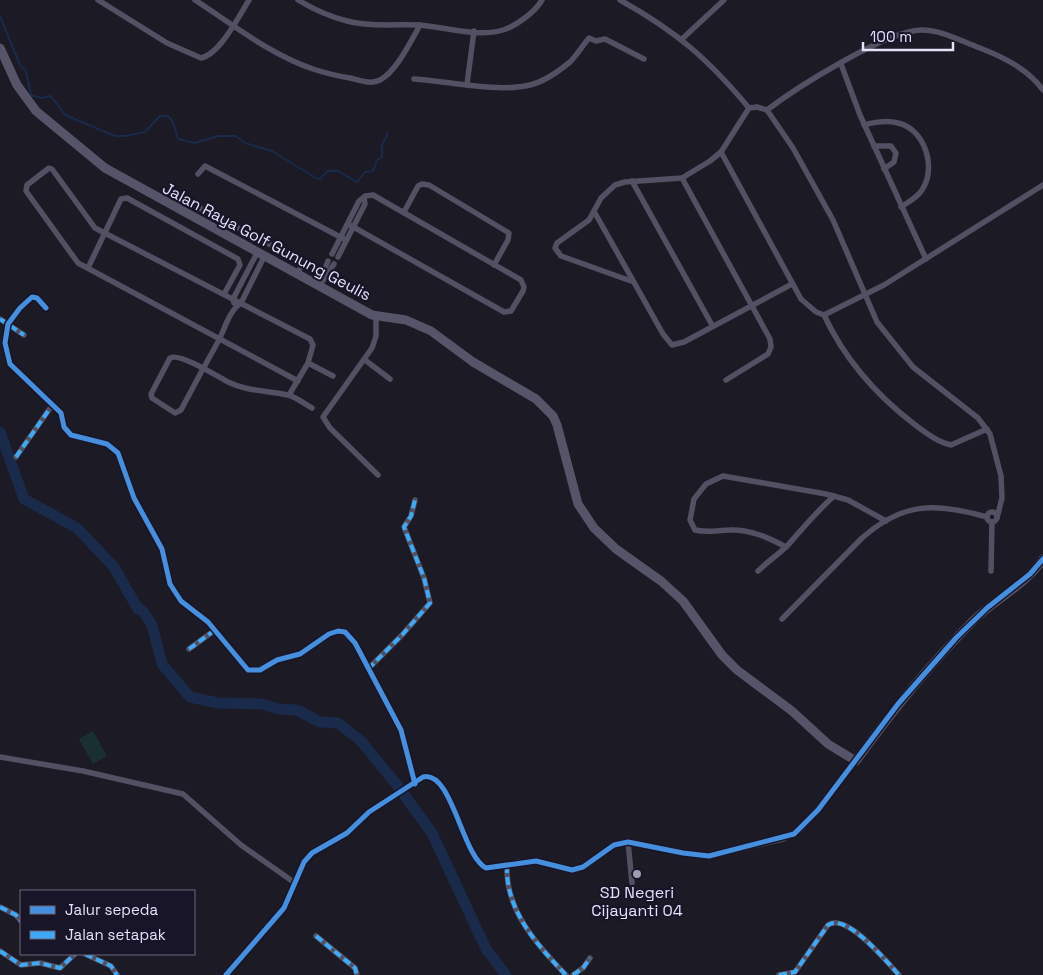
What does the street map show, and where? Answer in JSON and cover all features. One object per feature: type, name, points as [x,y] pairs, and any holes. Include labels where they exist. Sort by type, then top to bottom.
[{"type":"main road","name":"Jalan Raya Golf Gunung Geulis","points":[[1,54],[17,86],[36,111],[105,168],[173,207],[321,282],[376,316],[414,322],[431,331],[473,362],[536,399],[553,416],[562,438],[578,504],[594,528],[616,549],[678,596],[722,655],[737,670],[792,712],[828,744],[856,761]]},
{"type":"main road","points":[[856,761],[891,713],[956,638],[987,608],[1030,574],[1043,559]]},
{"type":"street","points":[[98,0],[167,43],[201,58],[210,54],[233,25],[249,0]]},
{"type":"street","points":[[195,0],[287,58],[313,70],[375,82],[388,75],[420,26]]},
{"type":"street","points":[[298,0],[337,19],[354,23],[474,31],[503,30],[527,16],[542,0]]},
{"type":"street","points":[[620,0],[682,39],[716,70],[749,108]]},
{"type":"street","points":[[682,39],[724,0]]},
{"type":"street","points":[[767,110],[818,76],[898,35],[910,31],[924,30],[940,33],[1001,57],[1031,76],[1043,90]]},
{"type":"street","points":[[467,84],[474,31]]},
{"type":"street","points":[[414,79],[518,87],[534,84],[570,62],[589,38],[596,41],[604,39],[644,59]]},
{"type":"street","points":[[841,64],[864,124],[926,259]]},
{"type":"street","points":[[749,108],[757,107],[767,110],[793,148],[834,220],[876,322],[901,354],[931,384],[978,418],[987,429],[995,448],[1001,476],[1001,506],[997,518],[992,522]]},
{"type":"street","points":[[631,280],[586,266],[557,252],[555,248],[557,244],[580,229],[595,213],[607,192],[615,185],[632,181],[682,178],[721,152],[749,108]]},
{"type":"street","points":[[864,124],[878,122],[898,123],[914,132],[925,148],[928,171],[926,182],[916,197],[901,207]]},
{"type":"street","points":[[874,146],[891,146],[896,153],[894,162],[884,169]]},
{"type":"street","points":[[721,152],[804,303],[816,312],[824,315],[845,353],[870,386],[888,404],[925,432],[951,445],[987,429]]},
{"type":"street","points":[[198,174],[205,166],[344,239]]},
{"type":"street","points":[[289,396],[308,363],[313,350],[310,339],[92,226],[54,170],[49,168],[27,185],[26,191],[78,263],[298,380]]},
{"type":"street","points":[[682,178],[765,326],[772,347],[768,354],[726,380]]},
{"type":"street","points":[[632,181],[712,325]]},
{"type":"street","points":[[404,212],[418,186],[422,184],[429,185],[509,233],[508,240],[494,265]]},
{"type":"street","points":[[824,315],[865,296],[982,222],[1042,187]]},
{"type":"street","points":[[335,256],[351,226],[359,201],[373,195],[494,265],[523,283],[524,287],[516,305],[508,312],[492,306],[351,226]]},
{"type":"street","points":[[88,268],[121,199],[127,198],[238,259],[240,265],[224,294]]},
{"type":"street","points":[[173,207],[180,198],[237,227],[302,261],[303,263],[298,272]]},
{"type":"street","points":[[595,213],[662,334],[672,345],[684,342],[712,325],[792,284]]},
{"type":"street","points":[[236,240],[237,227]]},
{"type":"street","points":[[236,240],[245,232]]},
{"type":"street","points":[[235,308],[233,299],[262,253]]},
{"type":"street","points":[[262,253],[241,303],[235,308],[220,338],[203,368],[179,413],[152,398],[151,394],[172,356],[179,357],[203,368],[245,389],[289,396],[312,408]]},
{"type":"street","points":[[321,282],[323,273],[331,262]]},
{"type":"street","points":[[46,308],[32,297],[20,308],[8,324],[4,343],[10,364],[53,404],[63,417],[64,427],[71,435],[107,444],[118,453],[134,498],[162,549],[170,584],[181,601],[216,630],[243,667],[248,670],[260,670],[277,660],[300,654],[329,634],[338,631],[345,632],[355,643],[401,730],[415,784]]},
{"type":"street","points":[[376,316],[376,336],[365,360],[325,413],[324,421],[378,475]]},
{"type":"street","points":[[0,319],[24,335]]},
{"type":"street","points":[[365,360],[390,379]]},
{"type":"street","points":[[308,363],[333,376]]},
{"type":"street","points":[[16,457],[53,404]]},
{"type":"street","points":[[786,547],[760,534],[739,530],[705,532],[695,530],[690,520],[694,500],[706,484],[723,476],[834,496],[860,506],[886,521]]},
{"type":"street","points":[[758,571],[774,555],[786,547],[812,516],[834,496]]},
{"type":"street","points":[[368,669],[402,635],[430,603],[424,578],[404,526],[411,516],[415,500]]},
{"type":"street","points":[[782,619],[862,538],[906,510],[930,506],[952,508],[987,517],[992,522],[991,571]]},
{"type":"street","points":[[987,517],[991,512],[996,513],[997,518]]},
{"type":"street","points":[[189,649],[216,630]]},
{"type":"street","points":[[0,757],[83,771],[183,794],[241,845],[295,883]]},
{"type":"street","points":[[226,975],[284,908],[304,862],[312,853],[347,833],[369,812],[408,786],[415,784],[423,777],[434,777],[453,808],[479,863],[486,868],[536,861],[572,870],[583,867],[614,845],[628,842],[708,856],[783,839],[802,828],[856,761]]},
{"type":"street","points":[[628,842],[632,884]]},
{"type":"street","points":[[508,866],[509,889],[521,921],[546,955],[566,975]]},
{"type":"street","points":[[0,907],[16,915],[20,920]]},
{"type":"street","points":[[779,975],[795,972],[828,925],[834,921],[849,927],[900,975]]},
{"type":"street","points":[[316,936],[355,968],[357,975]]},
{"type":"street","points":[[0,951],[21,965],[40,962],[60,968],[75,955]]},
{"type":"street","points":[[87,955],[111,966],[117,975]]},
{"type":"street","points":[[573,975],[583,968],[590,958]]},
{"type":"green space","points":[[93,731],[107,756],[93,764],[79,739]]},
{"type":"waterway","points":[[0,16],[20,65],[26,71],[31,95],[41,98],[51,96],[65,115],[115,136],[145,132],[160,116],[168,116],[173,122],[178,139],[195,143],[218,136],[236,136],[245,143],[272,151],[316,178],[320,179],[328,171],[338,171],[357,182],[365,172],[373,171],[377,160],[382,157],[382,145],[388,133]]},
{"type":"waterway","points":[[0,432],[24,499],[77,528],[114,567],[138,609],[142,610],[152,625],[162,664],[190,697],[218,703],[262,704],[278,709],[297,710],[320,722],[338,723],[361,741],[397,785],[432,833],[486,949],[506,975]]},
{"type":"marked path","points":[[0,319],[24,335]]},
{"type":"marked path","points":[[16,457],[53,404]]},
{"type":"marked path","points":[[368,669],[402,635],[430,603],[424,578],[404,527],[411,516],[415,500]]},
{"type":"marked path","points":[[189,649],[215,630]]},
{"type":"marked path","points":[[507,865],[511,897],[517,912],[534,939],[566,975]]},
{"type":"marked path","points":[[0,907],[16,915],[20,920]]},
{"type":"marked path","points":[[779,975],[795,972],[828,925],[836,923],[845,926],[866,940],[899,975]]},
{"type":"marked path","points":[[316,936],[355,968],[357,975]]},
{"type":"marked path","points":[[0,951],[21,965],[40,963],[60,968],[74,955]]},
{"type":"marked path","points":[[87,955],[111,966],[117,975]]},
{"type":"marked path","points":[[573,975],[583,968],[590,958]]},
{"type":"cycle path","points":[[46,308],[37,298],[32,297],[20,308],[8,324],[5,343],[10,364],[61,413],[64,427],[71,435],[107,444],[118,453],[134,498],[162,549],[170,584],[181,601],[208,622],[248,670],[260,670],[277,660],[300,654],[329,634],[338,631],[345,632],[355,643],[401,730],[415,784]]},
{"type":"cycle path","points":[[226,975],[284,908],[304,862],[312,853],[347,833],[369,812],[423,777],[433,778],[442,787],[470,848],[486,868],[536,861],[572,870],[583,867],[614,845],[628,842],[709,856],[794,834],[818,810],[898,704],[956,638],[987,608],[1030,574],[1043,559]]},
{"type":"place","name":"SD Negeri Cijayanti 04","points":[[637,874]]}]
